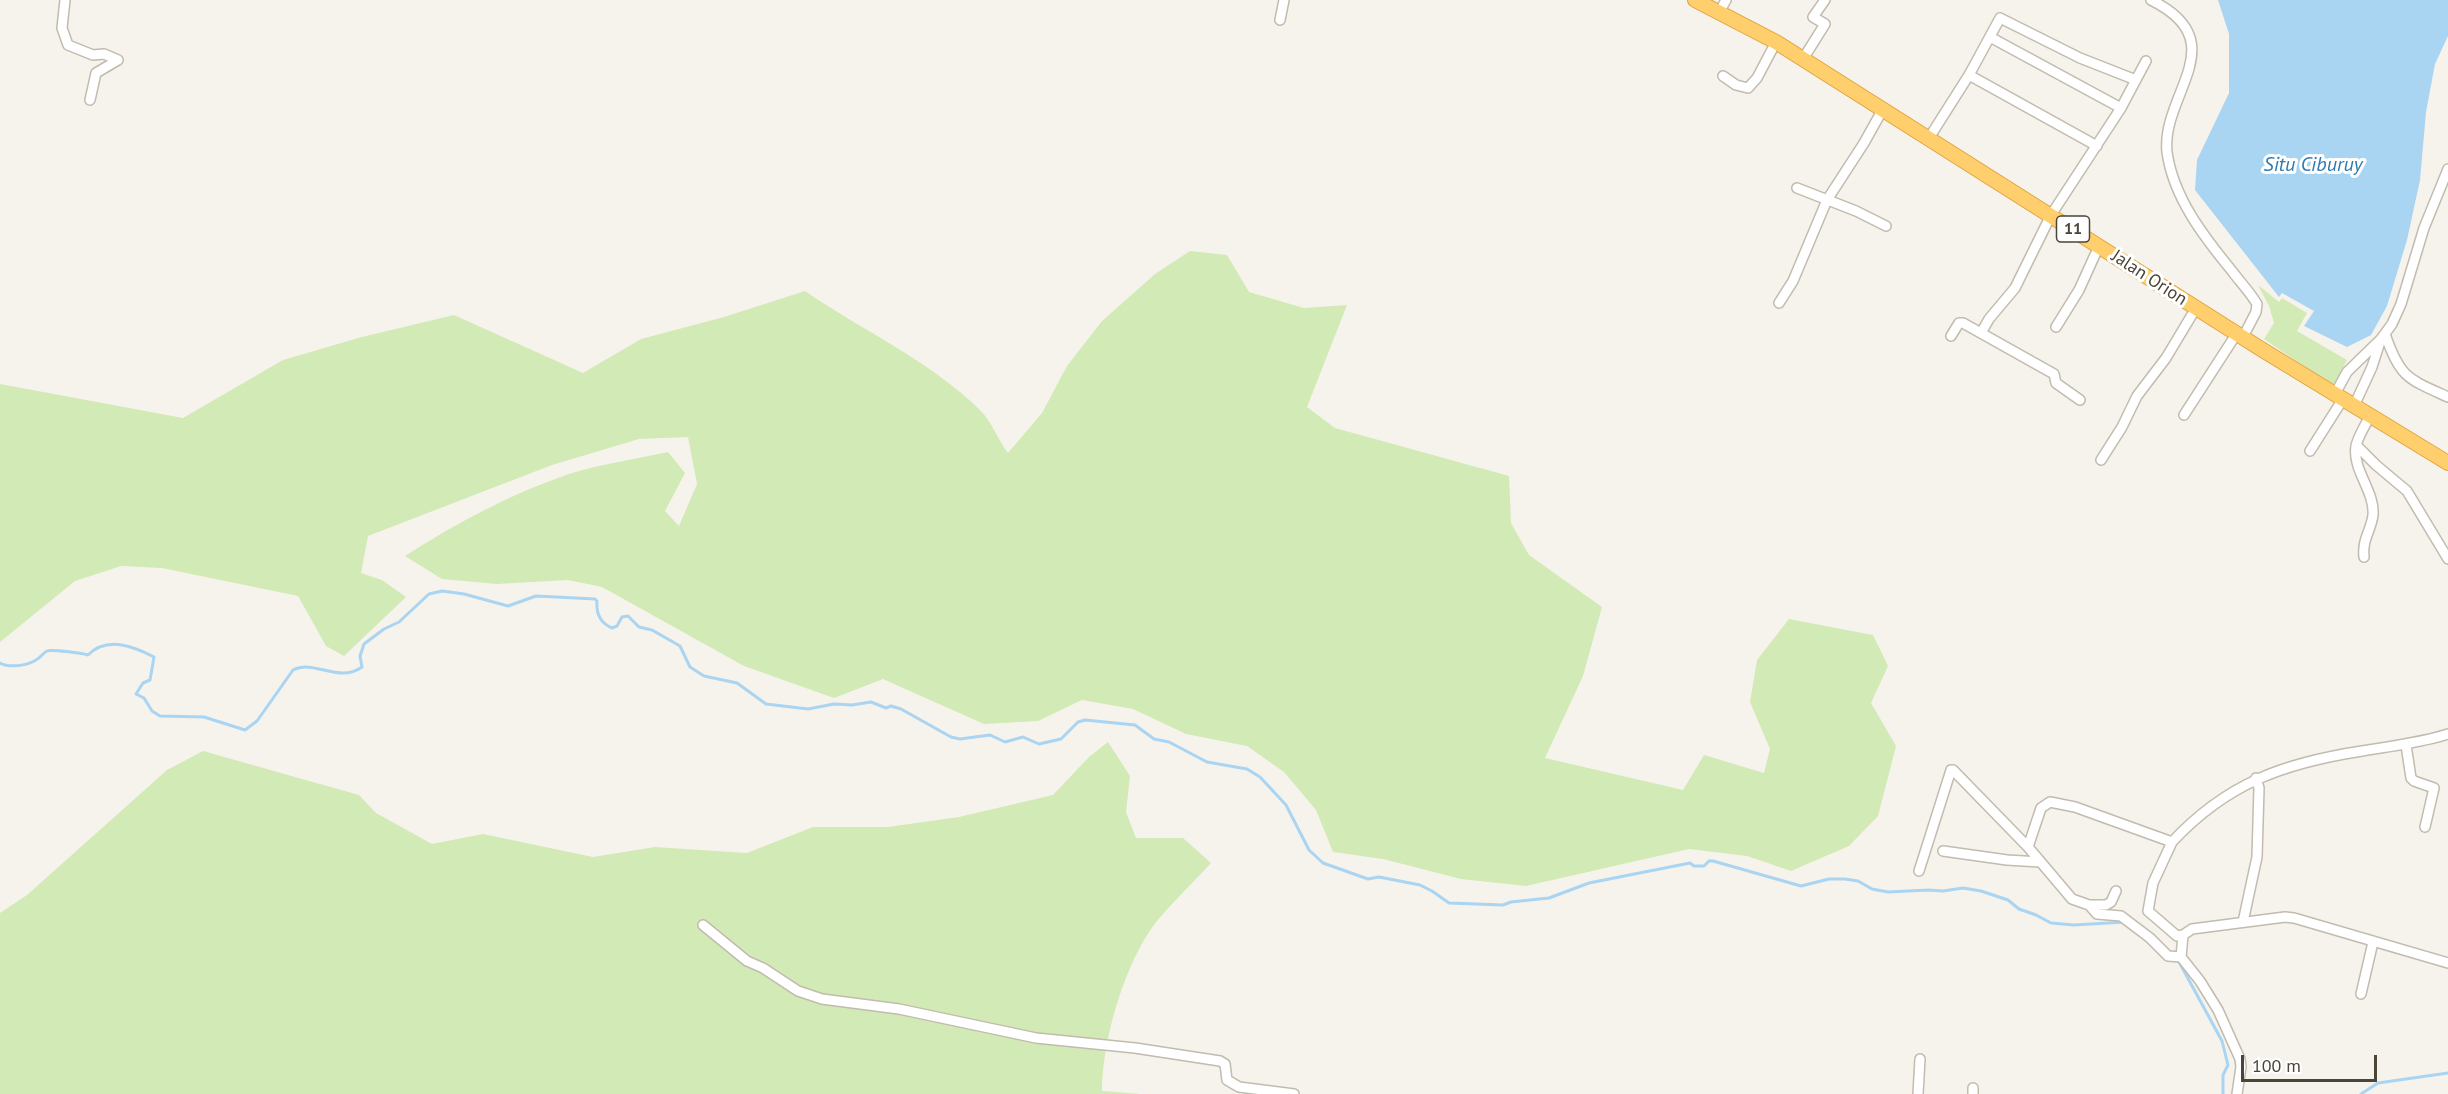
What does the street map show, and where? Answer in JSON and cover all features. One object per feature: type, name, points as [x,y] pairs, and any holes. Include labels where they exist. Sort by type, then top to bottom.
[{"type":"highway","name":"Jalan Orion","points":[[1696,0],[1723,5],[1776,42],[2196,308],[2448,463]]},
{"type":"street","points":[[65,0],[62,28],[68,45],[93,55],[104,54],[118,60],[96,73],[90,100]]},
{"type":"street","points":[[1280,20],[1284,0]]},
{"type":"street","points":[[1803,59],[1825,24],[1813,17],[1825,0]]},
{"type":"street","points":[[2151,0],[2167,8],[2186,28],[2191,43],[2190,71],[2169,124],[2167,149],[2171,172],[2181,200],[2257,304],[2256,312],[2184,415]]},
{"type":"street","points":[[1929,138],[1969,75],[2001,18],[2080,58],[2136,80]]},
{"type":"street","points":[[1990,37],[2121,108]]},
{"type":"street","points":[[1724,76],[1736,85],[1748,88],[1757,78],[1776,42]]},
{"type":"street","points":[[1981,333],[1989,319],[2015,288],[2050,215],[2121,108],[2146,61]]},
{"type":"street","points":[[1969,75],[2097,146]]},
{"type":"street","points":[[1779,303],[1793,281],[1827,200],[1883,109]]},
{"type":"street","points":[[2310,451],[2344,400],[2372,367],[2383,337],[2401,304],[2424,228],[2448,169]]},
{"type":"street","points":[[1797,188],[1886,226]]},
{"type":"street","points":[[2056,327],[2079,290],[2099,246]]},
{"type":"street","points":[[2102,460],[2137,396],[2166,358],[2196,308]]},
{"type":"street","points":[[1952,336],[1959,323],[1981,333],[2054,374],[2056,383],[2080,400]]},
{"type":"street","points":[[2383,337],[2406,376],[2448,397]]},
{"type":"street","points":[[2344,400],[2351,366],[2383,337]]},
{"type":"street","points":[[2364,556],[2363,544],[2373,517],[2372,505],[2358,464],[2356,445],[2370,415]]},
{"type":"street","points":[[2356,445],[2407,491],[2448,559]]},
{"type":"street","points":[[2448,734],[2420,743],[2299,764],[2256,778],[2222,798],[2172,842],[2153,883],[2148,911],[2177,936],[2183,935],[2192,928],[2294,918],[2448,963]]},
{"type":"street","points":[[2406,745],[2411,778],[2434,788],[2425,827]]},
{"type":"street","points":[[1919,871],[1952,770],[2028,847],[2072,899],[2089,905],[2110,904],[2116,891]]},
{"type":"street","points":[[2243,922],[2257,857],[2259,788],[2256,778]]},
{"type":"street","points":[[2028,847],[2041,808],[2050,802],[2075,807],[2172,842]]},
{"type":"street","points":[[1943,851],[2040,862]]},
{"type":"street","points":[[2089,905],[2097,914],[2121,916],[2150,938],[2168,956],[2180,957],[2200,981],[2232,1037],[2241,1067],[2237,1094]]},
{"type":"street","points":[[703,925],[747,961],[763,968],[798,991],[822,999],[899,1009],[1036,1038],[1135,1048],[1220,1061],[1225,1064],[1227,1080],[1239,1087],[1294,1094]]},
{"type":"street","points":[[2180,957],[2183,935]]},
{"type":"street","points":[[2361,994],[2373,942]]},
{"type":"street","points":[[1918,1094],[1920,1059]]},
{"type":"green space","points":[[1190,251],[1227,255],[1249,292],[1304,308],[1347,305],[1307,407],[1335,428],[1509,476],[1511,523],[1529,555],[1602,607],[1583,676],[1545,758],[1683,790],[1704,755],[1764,773],[1770,749],[1750,702],[1757,660],[1789,619],[1873,635],[1888,666],[1871,703],[1896,746],[1878,816],[1849,846],[1791,871],[1747,856],[1689,849],[1526,886],[1461,879],[1383,859],[1333,852],[1316,810],[1284,772],[1247,746],[1186,734],[1133,709],[1082,700],[1038,721],[984,724],[883,679],[834,698],[744,666],[602,587],[568,580],[497,584],[442,579],[405,556],[484,510],[547,482],[593,467],[668,452],[685,473],[665,511],[679,526],[697,484],[688,437],[639,439],[552,465],[368,536],[361,573],[382,580],[406,597],[344,656],[326,646],[298,596],[162,568],[121,566],[75,581],[0,642],[0,384],[183,418],[283,360],[362,337],[454,315],[583,373],[641,339],[724,317],[805,291],[918,361],[960,392],[984,415],[1008,453],[1042,413],[1067,366],[1102,321],[1155,274]]},
{"type":"green space","points":[[2258,285],[2279,302],[2282,298],[2307,313],[2297,331],[2347,360],[2333,386],[2264,339],[2274,323],[2269,306]]},
{"type":"green space","points":[[1108,742],[1130,776],[1126,812],[1136,838],[1183,838],[1211,863],[1149,932],[1130,967],[1115,1009],[1106,1052],[1102,1091],[1141,1094],[0,1094],[0,913],[27,895],[167,770],[203,751],[359,795],[376,813],[432,844],[483,834],[593,857],[655,847],[747,853],[813,827],[888,827],[959,817],[1053,795],[1089,757]]},
{"type":"water","name":"Situ Ciburuy","points":[[2218,0],[2448,0],[2448,36],[2435,64],[2426,112],[2420,180],[2407,240],[2387,306],[2371,335],[2347,347],[2304,326],[2314,311],[2282,293],[2279,297],[2195,190],[2197,160],[2229,93],[2229,34]]},
{"type":"waterway","points":[[0,663],[13,666],[28,664],[50,651],[88,655],[95,649],[112,644],[138,649],[154,657],[150,680],[143,683],[136,694],[144,698],[152,711],[160,716],[204,717],[245,730],[257,721],[293,670],[310,667],[344,673],[353,672],[362,667],[360,656],[364,644],[384,629],[399,622],[429,594],[442,591],[464,594],[508,606],[536,596],[595,599],[600,617],[608,626],[612,628],[617,626],[622,617],[628,616],[639,627],[652,630],[680,646],[690,667],[704,676],[737,683],[766,704],[808,709],[834,704],[852,705],[871,702],[886,708],[891,706],[901,709],[951,737],[960,739],[990,735],[1005,742],[1023,737],[1039,744],[1061,739],[1078,722],[1085,720],[1135,725],[1154,739],[1169,742],[1207,762],[1247,769],[1260,777],[1286,805],[1309,850],[1323,863],[1368,879],[1379,877],[1420,885],[1449,903],[1503,905],[1549,898],[1589,883],[1690,863],[1694,866],[1704,866],[1709,861],[1713,861],[1801,886],[1829,879],[1845,879],[1858,881],[1872,889],[1888,892],[1943,891],[1963,888],[2008,900],[2019,909],[2051,923],[2074,925],[2125,922]]},
{"type":"waterway","points":[[2178,960],[2222,1041],[2228,1065],[2223,1075],[2223,1094]]},
{"type":"waterway","points":[[2361,1094],[2378,1083],[2448,1073]]}]
